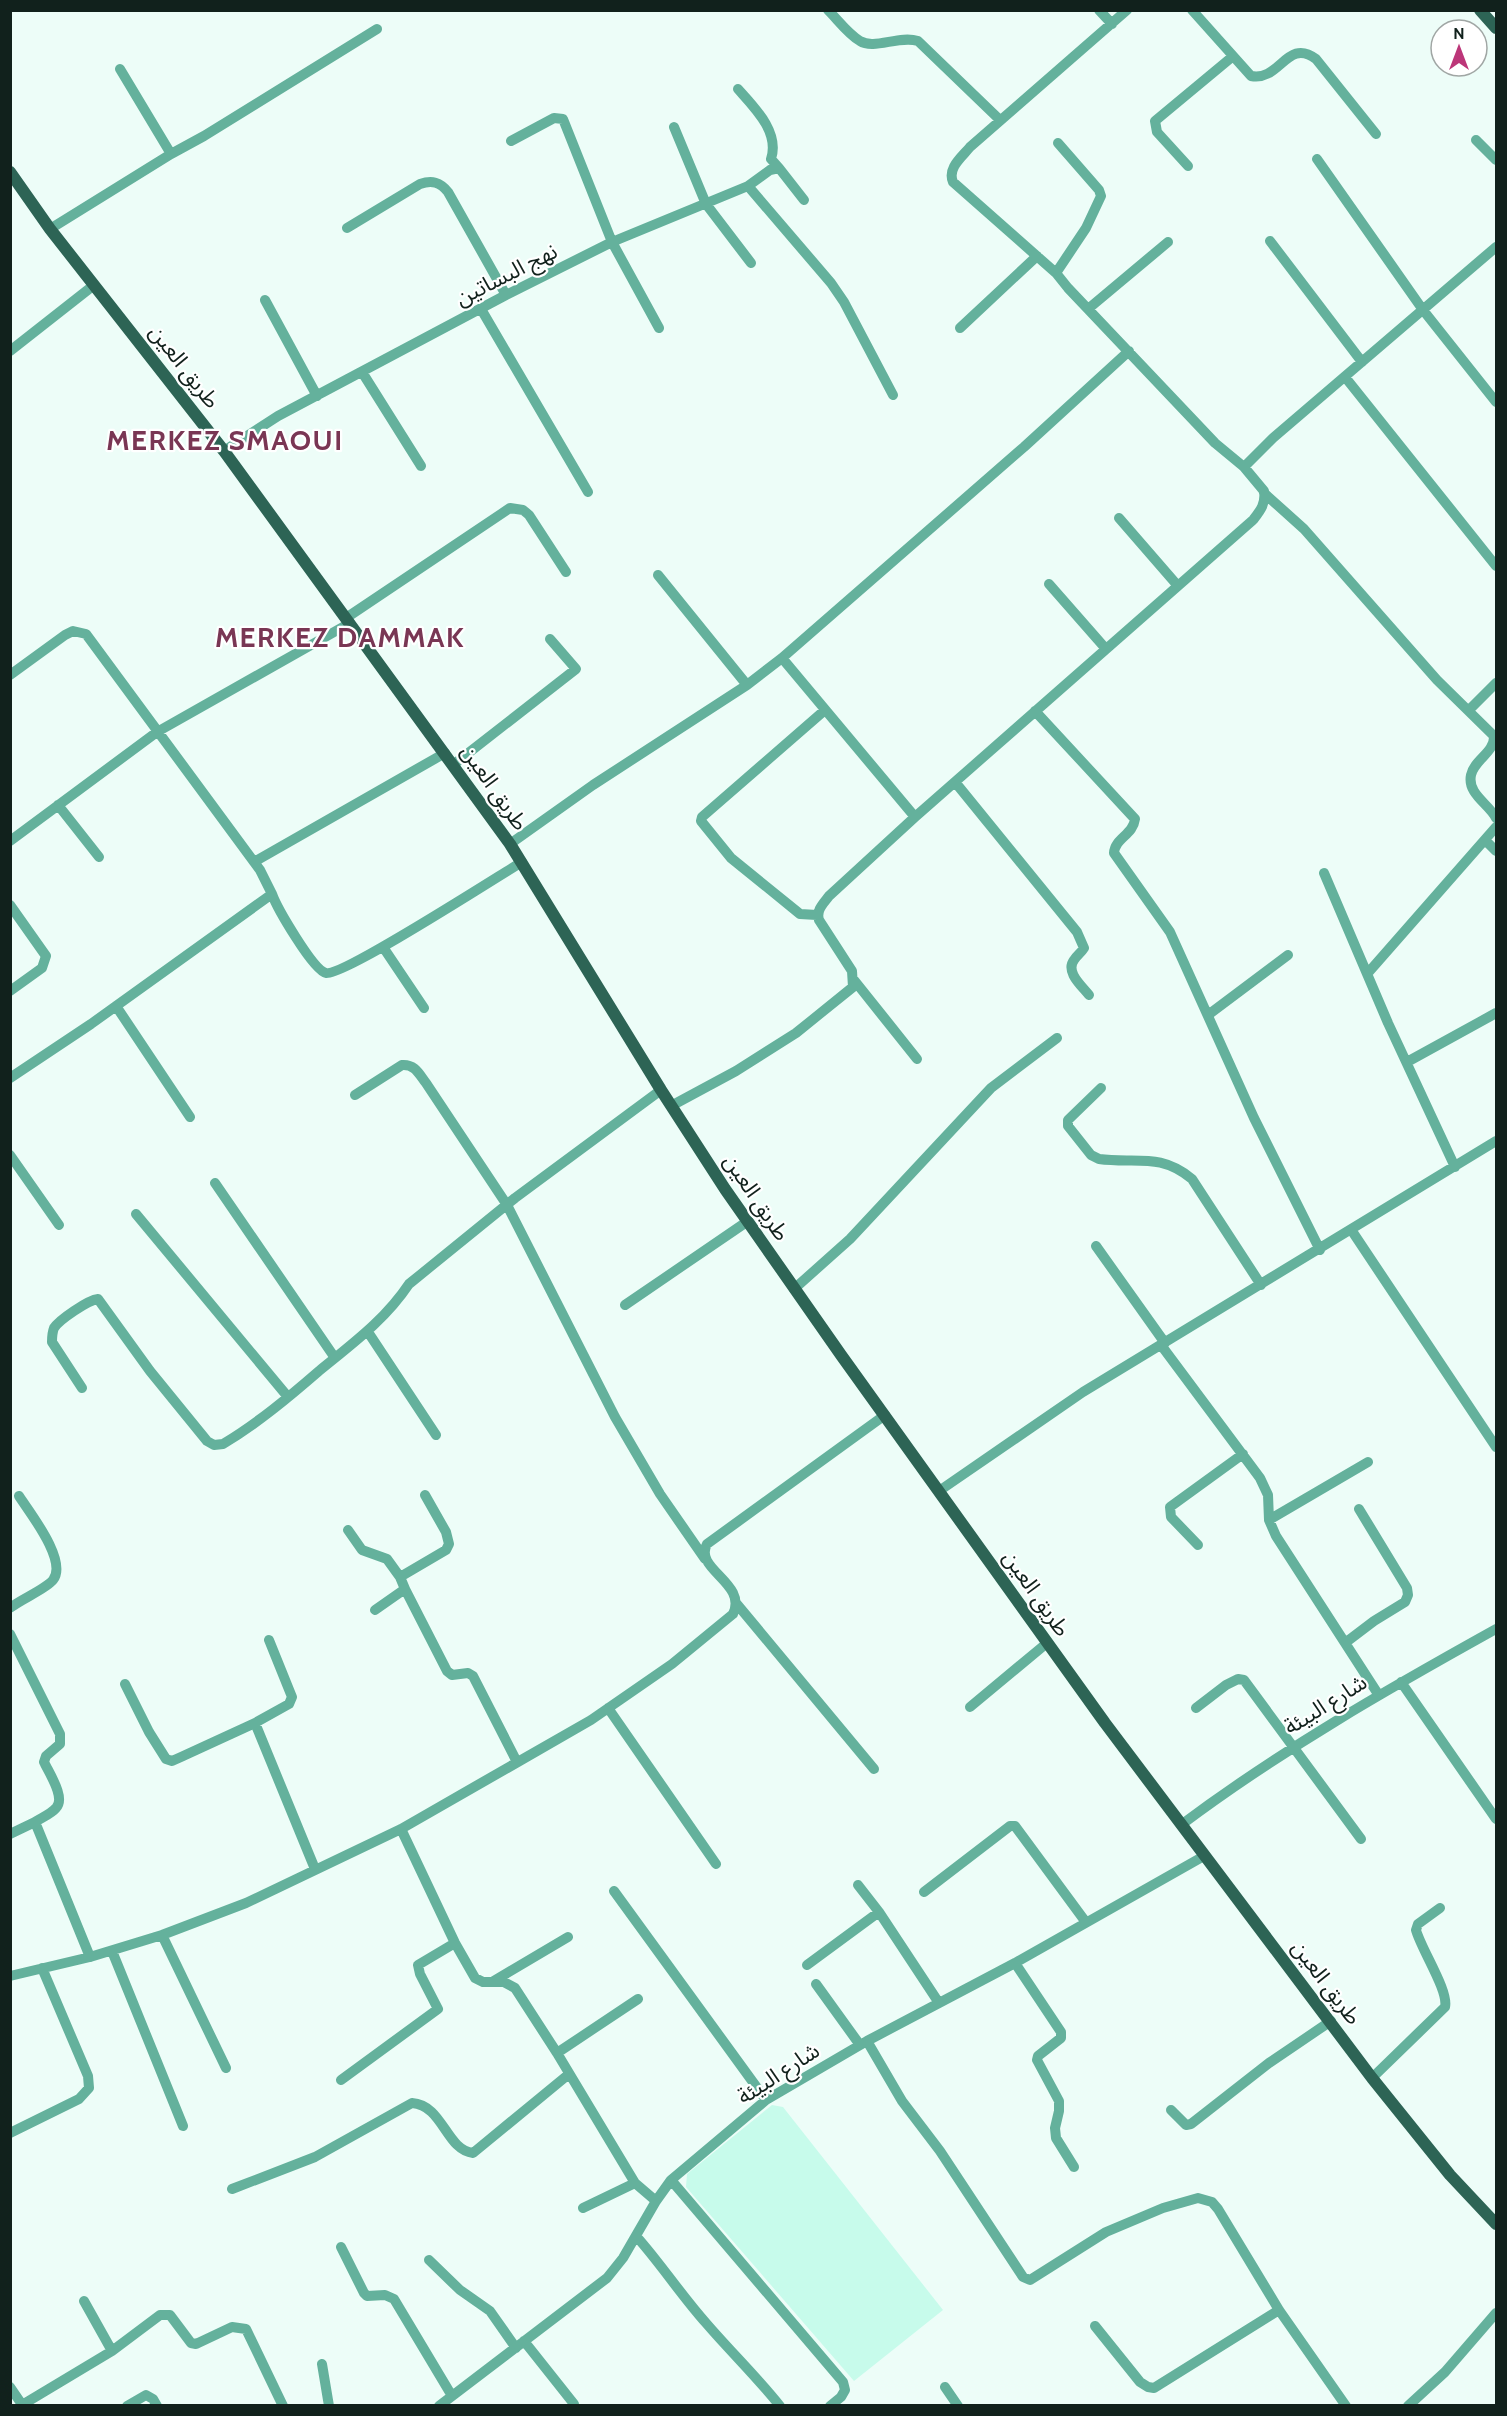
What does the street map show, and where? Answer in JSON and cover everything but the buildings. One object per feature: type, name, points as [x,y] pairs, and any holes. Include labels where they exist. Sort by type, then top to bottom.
[{"type":"main road","points":[[1480,10],[1496,28]]},
{"type":"main road","name":"طريق العين","points":[[12,179],[224,451],[510,844],[671,1106],[748,1221],[1047,1643],[1372,2078],[1450,2175],[1497,2224]]},
{"type":"street","points":[[828,10],[861,42],[869,44],[900,38],[918,41],[1000,120]]},
{"type":"street","points":[[1099,10],[1112,24]]},
{"type":"street","points":[[1127,10],[1000,120],[956,164],[951,178],[1056,273],[1215,443],[1244,467],[1264,493],[1304,529],[1437,680],[1494,736],[1491,747],[1473,768],[1470,777],[1477,797],[1497,818]]},
{"type":"street","points":[[1194,11],[1232,57],[1256,77],[1272,71],[1297,52],[1308,52],[1376,134]]},
{"type":"street","points":[[50,229],[377,29]]},
{"type":"street","points":[[1188,166],[1157,132],[1155,121],[1232,57]]},
{"type":"street","points":[[120,69],[171,154]]},
{"type":"street","points":[[738,90],[766,123],[774,150],[771,159],[804,200]]},
{"type":"street","points":[[511,141],[554,118],[563,119],[612,242],[659,328]]},
{"type":"street","points":[[674,127],[704,194],[706,204],[750,264]]},
{"type":"street","points":[[1476,140],[1497,160]]},
{"type":"street","points":[[1056,273],[1086,228],[1101,196],[1099,190],[1058,144]]},
{"type":"street","points":[[1317,159],[1423,310],[1497,402]]},
{"type":"street","name":"نهج البساتين","points":[[224,451],[278,416],[506,295],[612,242],[748,186],[778,168]]},
{"type":"street","points":[[346,228],[420,184],[432,182],[441,184],[448,192],[506,295]]},
{"type":"street","points":[[748,186],[831,283],[844,302],[893,395]]},
{"type":"street","points":[[1270,241],[1362,362]]},
{"type":"street","points":[[1089,309],[1168,242]]},
{"type":"street","points":[[1244,467],[1273,438],[1497,247]]},
{"type":"street","points":[[960,328],[1037,256]]},
{"type":"street","points":[[10,351],[94,285]]},
{"type":"street","points":[[265,300],[317,396]]},
{"type":"street","points":[[481,309],[588,492]]},
{"type":"street","points":[[510,844],[593,785],[747,685],[782,658],[1024,447],[1129,351]]},
{"type":"street","points":[[362,372],[422,466]]},
{"type":"street","points":[[1345,376],[1497,566]]},
{"type":"street","points":[[671,1106],[736,1071],[796,1033],[853,987],[852,971],[817,915],[829,896],[915,817],[1253,520],[1262,509],[1264,493]]},
{"type":"street","points":[[10,841],[157,732],[348,621],[510,508],[523,510],[529,515],[566,572]]},
{"type":"street","points":[[1119,518],[1178,586]]},
{"type":"street","points":[[658,574],[747,685]]},
{"type":"street","points":[[1050,584],[1106,649]]},
{"type":"street","points":[[10,675],[65,635],[73,631],[86,634],[254,862],[279,911],[319,968],[326,973],[336,971],[383,947],[522,862]]},
{"type":"street","points":[[453,765],[576,669],[550,639]]},
{"type":"street","points":[[782,658],[915,817]]},
{"type":"street","points":[[1469,710],[1497,683]]},
{"type":"street","points":[[817,915],[800,914],[731,858],[700,820],[825,710]]},
{"type":"street","points":[[1035,711],[1135,819],[1134,826],[1117,843],[1114,853],[1170,932],[1254,1118],[1320,1250]]},
{"type":"street","points":[[254,862],[445,753]]},
{"type":"street","points":[[955,782],[1077,932],[1084,948],[1074,960],[1072,971],[1089,994]]},
{"type":"street","points":[[58,805],[99,857]]},
{"type":"street","points":[[1367,974],[1497,827]]},
{"type":"street","points":[[1485,840],[1497,851]]},
{"type":"street","points":[[1324,873],[1367,974],[1455,1167]]},
{"type":"street","points":[[10,1078],[116,1006],[272,894]]},
{"type":"street","points":[[10,905],[46,956],[42,968],[10,991]]},
{"type":"street","points":[[383,947],[424,1008]]},
{"type":"street","points":[[1208,1015],[1288,955]]},
{"type":"street","points":[[854,980],[917,1059]]},
{"type":"street","points":[[116,1006],[190,1117]]},
{"type":"street","points":[[1407,1062],[1497,1013]]},
{"type":"street","points":[[794,1288],[850,1239],[991,1088],[1057,1038]]},
{"type":"street","points":[[10,1976],[90,1957],[162,1935],[246,1903],[401,1829],[609,1708],[689,1650],[733,1614],[736,1603],[734,1593],[706,1559],[660,1494],[615,1417],[507,1205],[414,1068],[402,1065],[355,1095]]},
{"type":"street","points":[[1101,1088],[1071,1116],[1067,1123],[1082,1144],[1099,1159],[1131,1159],[1167,1164],[1192,1179],[1261,1285]]},
{"type":"street","points":[[82,1388],[52,1342],[52,1334],[55,1326],[95,1299],[101,1301],[150,1371],[211,1445],[219,1445],[228,1441],[288,1397],[368,1332],[399,1300],[409,1284],[507,1205],[661,1090]]},
{"type":"street","points":[[939,1491],[1083,1392],[1497,1141]]},
{"type":"street","points":[[10,1155],[59,1225]]},
{"type":"street","points":[[215,1183],[335,1358]]},
{"type":"street","points":[[136,1214],[288,1397]]},
{"type":"street","points":[[626,1305],[748,1221]]},
{"type":"street","points":[[1352,1231],[1497,1447]]},
{"type":"street","points":[[1096,1246],[1163,1344],[1260,1478],[1268,1495],[1269,1520],[1276,1536],[1378,1694]]},
{"type":"street","points":[[368,1332],[436,1435]]},
{"type":"street","points":[[706,1559],[704,1551],[707,1544],[885,1415]]},
{"type":"street","points":[[1197,1545],[1171,1517],[1170,1507],[1243,1454]]},
{"type":"street","points":[[1269,1520],[1368,1462]]},
{"type":"street","points":[[400,1577],[446,1550],[449,1544],[446,1532],[425,1495]]},
{"type":"street","points":[[10,1608],[53,1580],[58,1567],[54,1553],[19,1496]]},
{"type":"street","points":[[1345,1643],[1374,1621],[1405,1602],[1408,1595],[1407,1588],[1359,1509]]},
{"type":"street","points":[[348,1530],[362,1550],[387,1559],[400,1577],[447,1671],[452,1675],[468,1673],[473,1676],[517,1762]]},
{"type":"street","points":[[375,1610],[405,1589]]},
{"type":"street","points":[[736,1603],[874,1769]]},
{"type":"street","name":"شارع البيئة","points":[[1181,1825],[1293,1746],[1378,1694],[1497,1629]]},
{"type":"street","points":[[10,1634],[60,1734],[60,1744],[46,1756],[44,1762],[58,1793],[57,1808],[10,1834]]},
{"type":"street","points":[[125,1684],[149,1732],[166,1759],[172,1761],[255,1723],[289,1704],[292,1697],[269,1640]]},
{"type":"street","points":[[970,1707],[1047,1643]]},
{"type":"street","points":[[1196,1708],[1226,1685],[1238,1679],[1244,1680],[1361,1839]]},
{"type":"street","points":[[1401,1682],[1497,1819]]},
{"type":"street","points":[[609,1708],[716,1864]]},
{"type":"street","points":[[255,1723],[315,1869]]},
{"type":"street","points":[[35,1822],[90,1957]]},
{"type":"street","points":[[924,1892],[1010,1826],[1015,1826],[1085,1921]]},
{"type":"street","points":[[401,1829],[455,1943],[475,1978],[483,1982],[504,1982],[515,1988],[557,2052],[636,2183],[656,2201]]},
{"type":"street","name":"شارع البيئة","points":[[439,2406],[607,2278],[617,2268],[656,2201],[671,2180],[766,2100],[864,2043],[1015,1963],[1085,1921],[1204,1856]]},
{"type":"street","points":[[858,1885],[879,1912],[939,2003]]},
{"type":"street","points":[[614,1891],[766,2100]]},
{"type":"street","points":[[1372,2078],[1445,2007],[1443,1992],[1416,1930],[1418,1924],[1440,1908]]},
{"type":"street","points":[[807,1965],[879,1912]]},
{"type":"street","points":[[162,1935],[226,2068]]},
{"type":"street","points":[[492,1982],[568,1937]]},
{"type":"street","points":[[340,2080],[438,2009],[420,1974],[418,1965],[455,1943]]},
{"type":"street","points":[[112,1951],[183,2126]]},
{"type":"street","points":[[1015,1963],[1061,2032],[1061,2038],[1038,2056],[1037,2060],[1059,2102],[1055,2128],[1056,2138],[1074,2168]]},
{"type":"street","points":[[10,2133],[79,2099],[89,2088],[88,2076],[42,1968]]},
{"type":"street","points":[[816,1984],[864,2043],[1026,2280],[1030,2280],[1121,2224],[1198,2198],[1212,2202],[1279,2310],[1346,2406]]},
{"type":"street","points":[[557,2052],[638,1998]]},
{"type":"street","points":[[1171,2110],[1181,2123],[1191,2124],[1269,2063],[1331,2021]]},
{"type":"street","points":[[232,2189],[315,2157],[412,2103],[428,2108],[462,2150],[473,2153],[569,2074]]},
{"type":"street","points":[[671,2180],[843,2382],[845,2390],[842,2397],[830,2406]]},
{"type":"street","points":[[583,2208],[636,2183]]},
{"type":"street","points":[[636,2236],[665,2269],[707,2325],[754,2374],[780,2406]]},
{"type":"street","points":[[340,2247],[367,2296],[385,2295],[394,2299],[452,2396]]},
{"type":"street","points":[[429,2260],[460,2290],[490,2311],[574,2404]]},
{"type":"street","points":[[84,2301],[112,2350]]},
{"type":"street","points":[[1095,2326],[1140,2382],[1154,2388],[1279,2310]]},
{"type":"street","points":[[1408,2406],[1444,2372],[1497,2313]]},
{"type":"street","points":[[10,2386],[22,2405],[112,2350],[160,2315],[170,2315],[191,2343],[196,2344],[232,2327],[246,2329],[283,2406]]},
{"type":"street","points":[[322,2364],[329,2406]]},
{"type":"street","points":[[945,2387],[958,2406]]},
{"type":"street","points":[[127,2406],[146,2396],[153,2399],[157,2406]]},
{"type":"shaded area","points":[[772,2105],[783,2107],[943,2310],[854,2381],[686,2187],[687,2174]]},
{"type":"district","name":"MERKEZ SMAOUI","points":[[225,440]]},
{"type":"district","name":"MERKEZ DAMMAK","points":[[340,637]]}]
